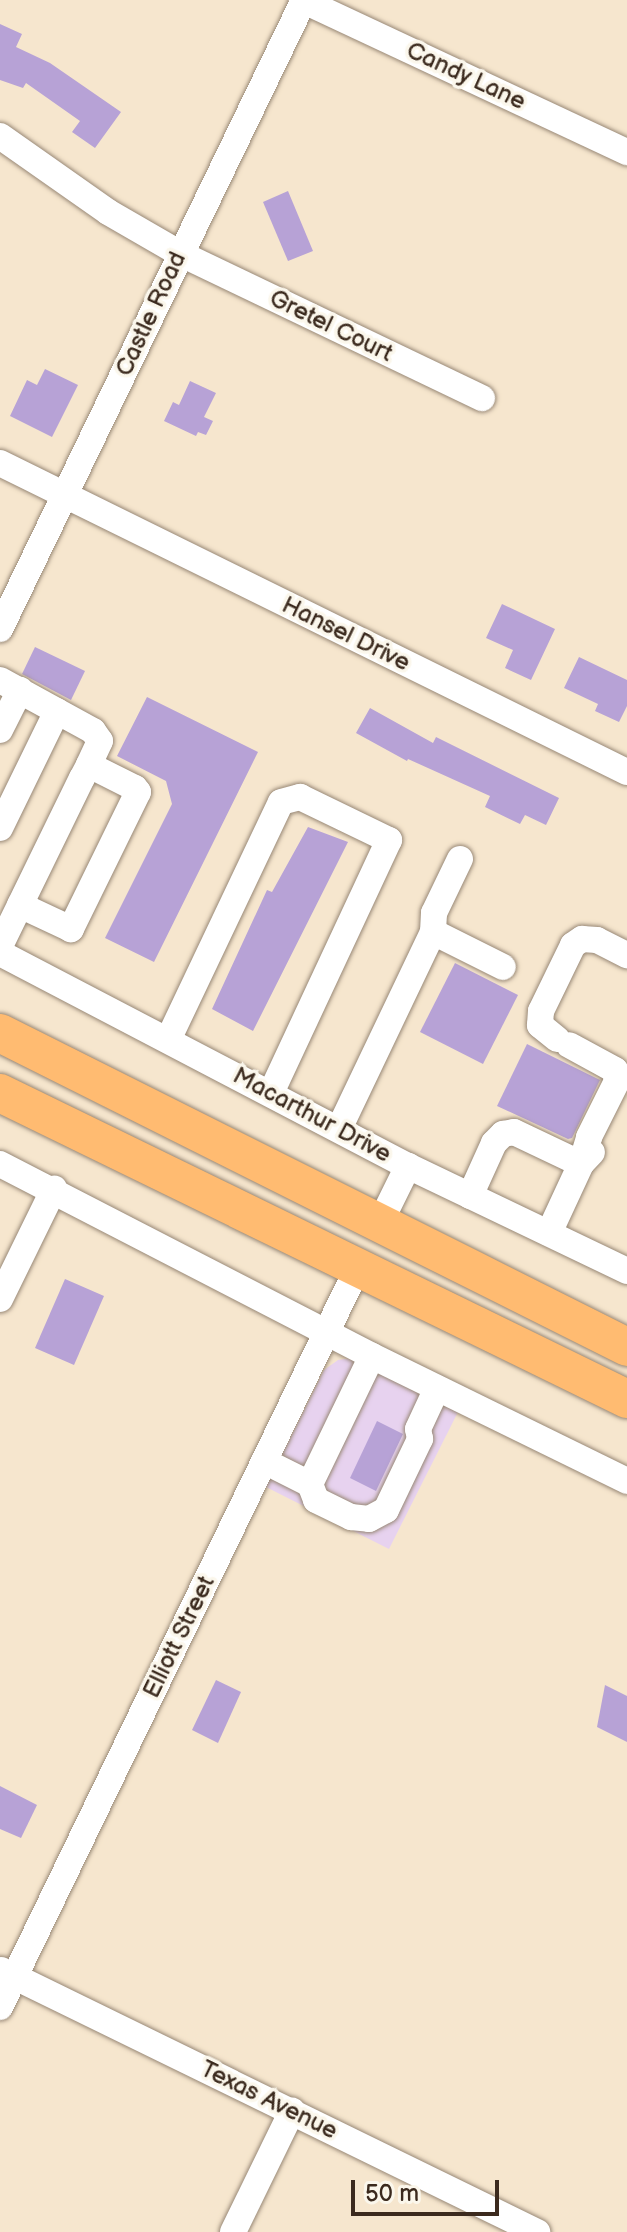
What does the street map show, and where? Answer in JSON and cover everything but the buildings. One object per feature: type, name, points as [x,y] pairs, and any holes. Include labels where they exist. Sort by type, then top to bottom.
[{"type":"highway","points":[[0,1033],[627,1347]]},
{"type":"highway","points":[[0,1093],[627,1399]]},
{"type":"highway","points":[[358,1267],[379,1225]]},
{"type":"street","name":"Candy Lane","points":[[304,0],[627,152]]},
{"type":"street","name":"Castle Road","points":[[0,629],[179,253],[304,0]]},
{"type":"street","name":"Gretel Court","points":[[0,136],[108,212],[179,253],[482,398]]},
{"type":"street","name":"Hansel Drive","points":[[0,463],[627,772]]},
{"type":"street","points":[[0,730],[10,685],[98,736],[99,744],[0,946]]},
{"type":"street","points":[[0,828],[57,711]]},
{"type":"street","points":[[20,905],[71,929],[75,924],[138,792],[89,765]]},
{"type":"street","points":[[168,1040],[281,802],[300,797],[389,840],[271,1093]]},
{"type":"street","points":[[339,1129],[433,932],[434,913],[460,859]]},
{"type":"street","points":[[433,932],[503,967]]},
{"type":"street","points":[[549,1233],[581,1164],[589,1137],[617,1081],[615,1070],[563,1042],[540,1025],[541,1011],[573,945],[582,939],[597,940],[627,955]]},
{"type":"street","name":"Macarthur Drive","points":[[0,953],[408,1166],[627,1271]]},
{"type":"street","points":[[581,1164],[600,1144],[627,1089]]},
{"type":"street","points":[[470,1196],[494,1143],[503,1134],[514,1132],[581,1164]]},
{"type":"street","points":[[0,1166],[54,1189],[372,1356],[627,1481]]},
{"type":"street","points":[[379,1225],[408,1166]]},
{"type":"street","points":[[0,1299],[54,1189]]},
{"type":"street","name":"Elliott Street","points":[[0,2007],[8,1974],[358,1267]]},
{"type":"street","points":[[310,1483],[372,1356]]},
{"type":"street","points":[[264,1461],[360,1506],[376,1505],[437,1388]]},
{"type":"street","name":"Texas Avenue","points":[[8,1974],[537,2232]]},
{"type":"street","points":[[233,2232],[292,2111]]},
{"type":"shaded area","points":[[350,1358],[459,1410],[389,1549],[266,1487],[324,1370],[338,1360]]}]
